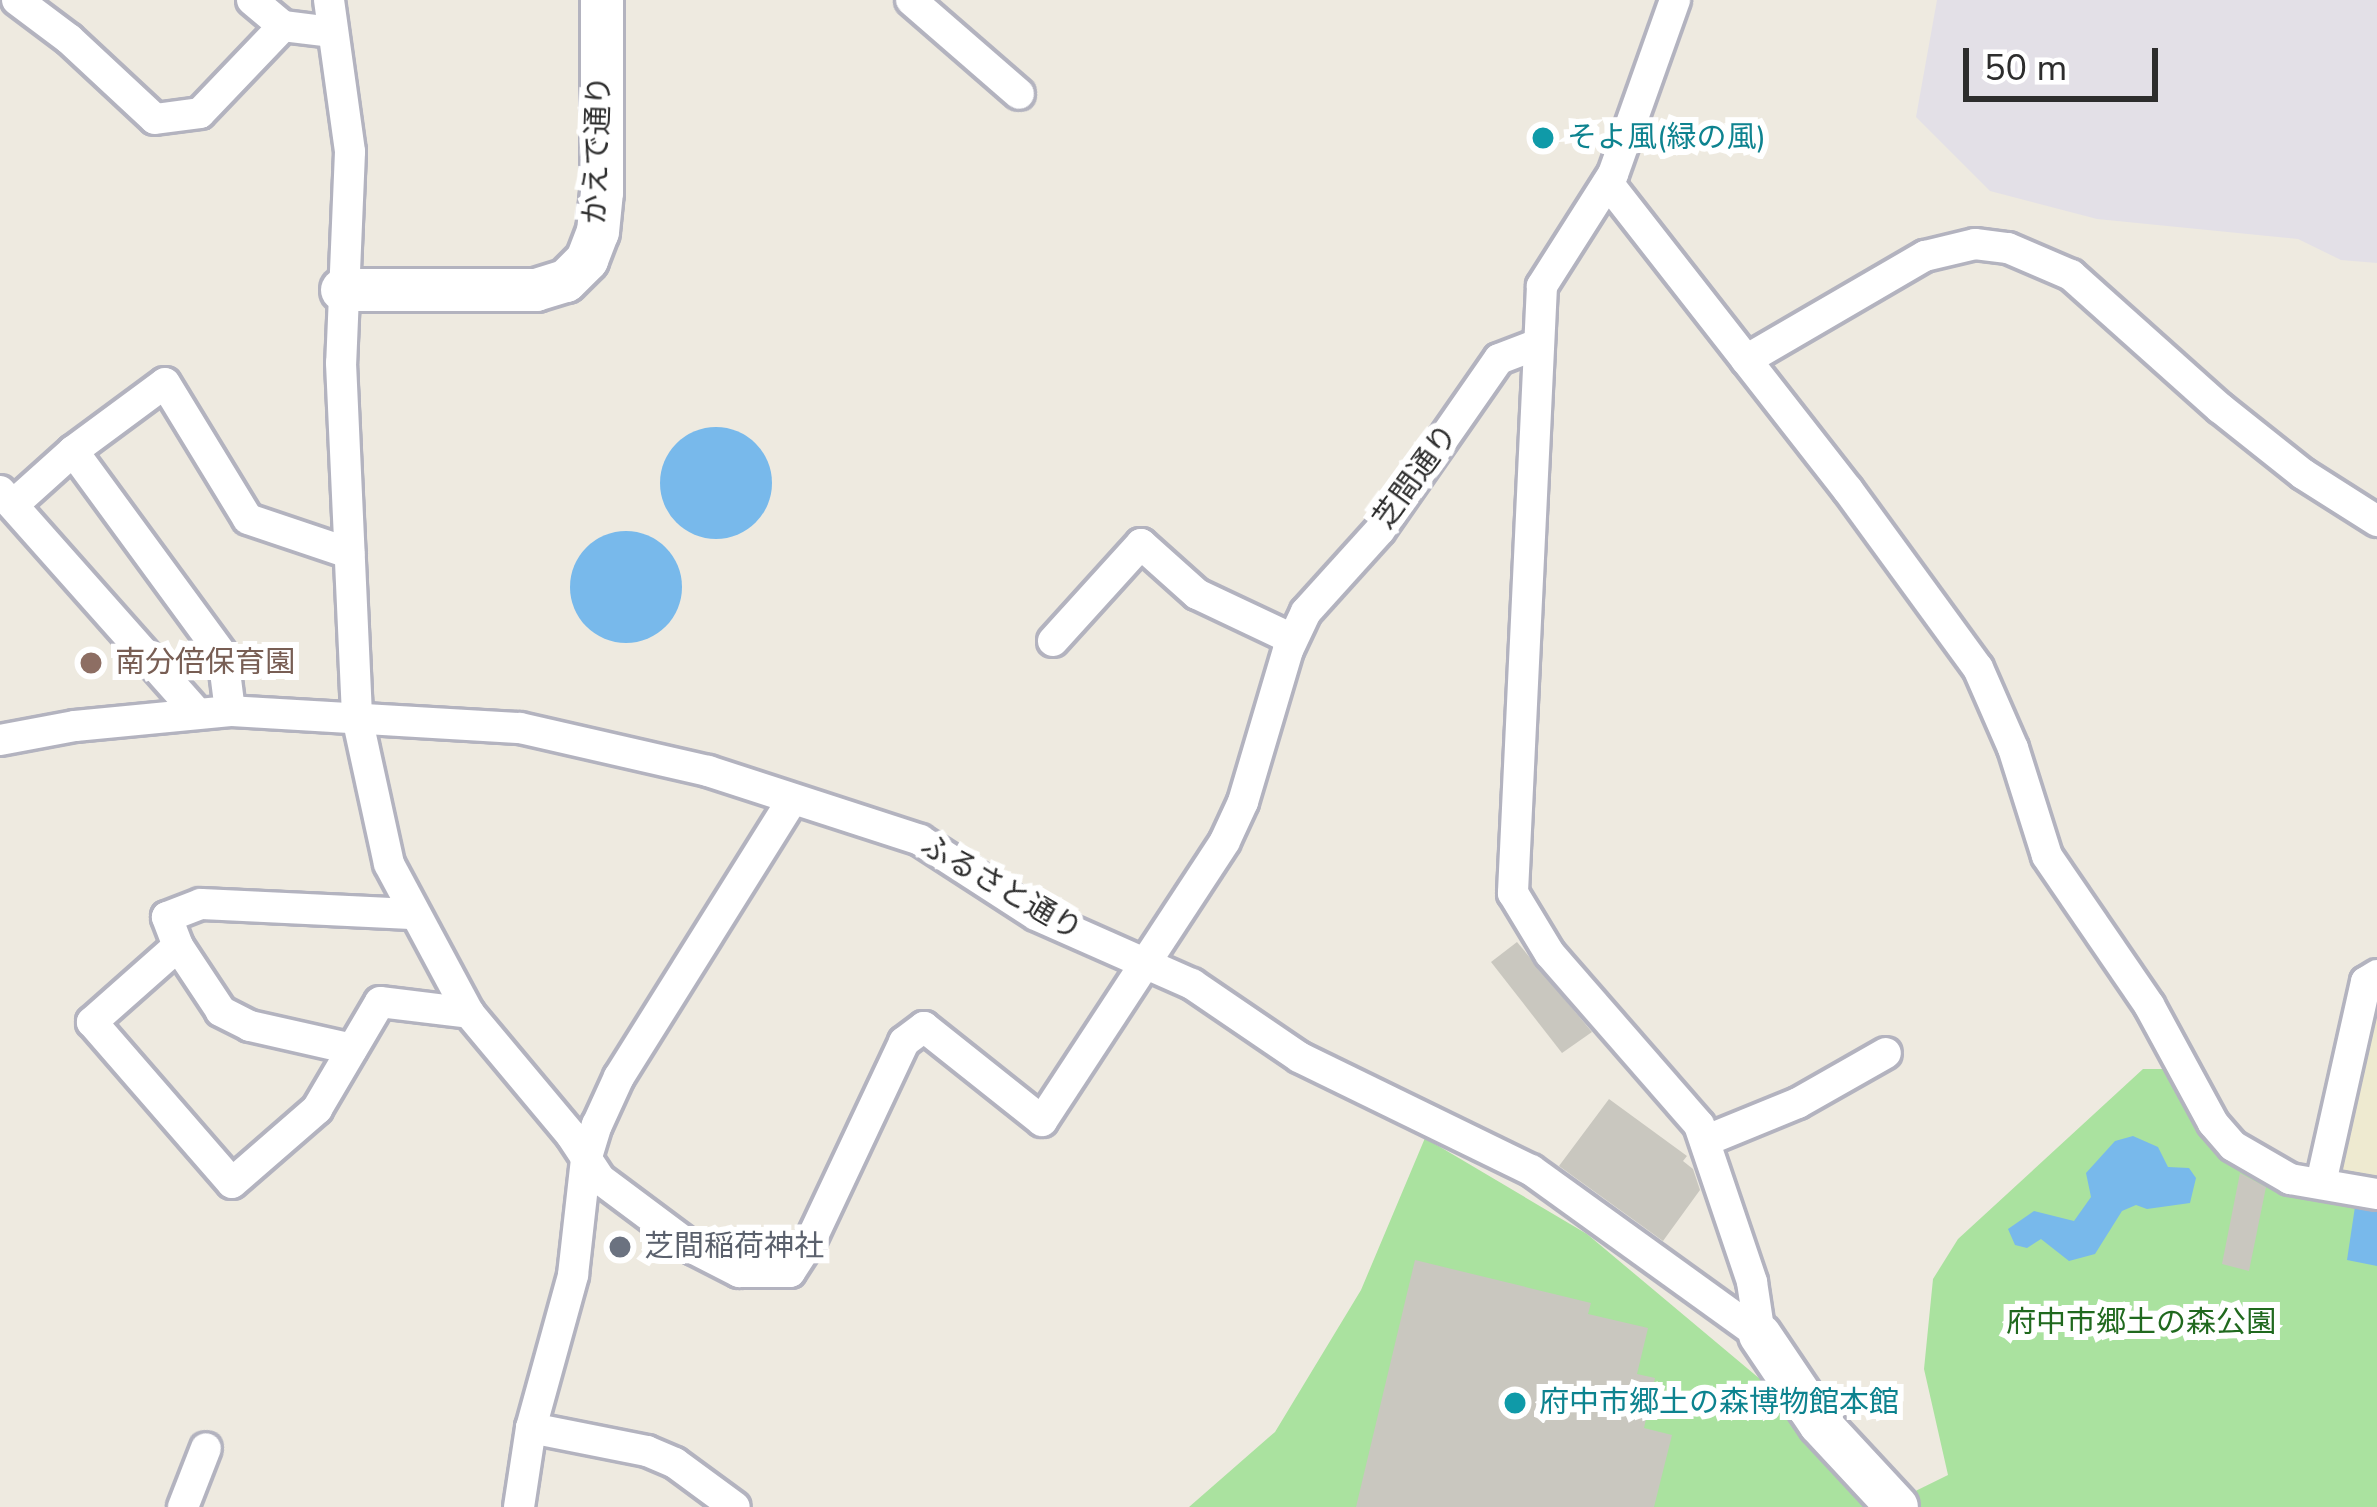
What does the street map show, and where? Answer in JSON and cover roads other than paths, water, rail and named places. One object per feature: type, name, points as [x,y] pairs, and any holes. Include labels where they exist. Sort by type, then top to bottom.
[{"type":"street","points":[[17,0],[69,39],[155,119],[200,113],[283,26]]},
{"type":"street","points":[[252,0],[283,26],[331,32]]},
{"type":"street","points":[[329,0],[350,152],[342,290],[357,717],[389,865],[469,1013],[586,1160]]},
{"type":"street","name":"かえで通り","points":[[342,290],[536,290],[566,280],[587,260],[598,232],[602,192],[602,0]]},
{"type":"street","points":[[911,0],[1019,94]]},
{"type":"street","points":[[1675,0],[1608,183],[1542,286],[1513,893],[1550,954],[1699,1125],[1752,1282],[1760,1335]]},
{"type":"street","points":[[1608,183],[1978,668],[2013,748],[2047,856],[2149,1005],[2213,1123],[2258,1164],[2290,1179],[2377,1194]]},
{"type":"street","points":[[1746,360],[1925,256],[1975,244],[2008,248],[2071,275],[2253,434],[2377,521]]},
{"type":"street","name":"芝間通り","points":[[586,1160],[600,1179],[694,1249],[739,1272],[768,1276],[790,1272],[821,1220],[904,1042],[924,1027],[1042,1121],[1196,890],[1243,802],[1292,639],[1333,577],[1380,530],[1499,359],[1538,344]]},
{"type":"street","points":[[196,712],[7,498],[165,383],[248,519],[349,553]]},
{"type":"street","points":[[73,451],[223,656],[230,711]]},
{"type":"street","points":[[1053,641],[1141,544],[1197,594],[1292,639]]},
{"type":"street","name":"ふるさと通り","points":[[0,740],[230,711],[520,728],[708,771],[920,840],[1036,915],[1192,984],[1298,1057],[1531,1170],[1760,1335],[1820,1424],[1897,1507]]},
{"type":"street","points":[[518,1507],[531,1428],[573,1275],[586,1160],[619,1077],[792,800]]},
{"type":"street","points":[[352,1049],[250,1026],[221,1011],[178,946],[167,917],[201,904],[412,914]]},
{"type":"street","points":[[178,946],[92,1022],[232,1183],[317,1109],[380,1002],[469,1013]]},
{"type":"street","points":[[2321,1183],[2366,982],[2377,975]]},
{"type":"street","points":[[1705,1141],[1798,1103],[1886,1053]]},
{"type":"street","points":[[531,1428],[646,1450],[674,1463],[735,1507]]},
{"type":"street","points":[[183,1507],[206,1448]]},
{"type":"water","points":[[716,427],[737,432],[755,444],[767,462],[772,483],[767,504],[755,522],[737,534],[716,539],[695,534],[677,522],[665,504],[660,483],[665,462],[677,444],[695,432]]},
{"type":"water","points":[[626,531],[648,535],[666,547],[678,565],[682,587],[678,609],[666,627],[648,639],[626,643],[604,639],[586,627],[574,609],[570,587],[574,565],[586,547],[604,535]]},
{"type":"water","points":[[2133,1136],[2158,1147],[2168,1167],[2189,1168],[2196,1178],[2190,1203],[2147,1209],[2136,1205],[2122,1211],[2095,1254],[2069,1261],[2041,1239],[2027,1248],[2015,1245],[2008,1229],[2034,1211],[2074,1221],[2091,1197],[2086,1173],[2115,1141]]},
{"type":"water","points":[[2356,1200],[2377,1203],[2377,1266],[2347,1260]]},
{"type":"place","name":"そよ風(緑の風)","points":[[1543,138]]},
{"type":"place","name":"南分倍保育園","points":[[91,663]]},
{"type":"place","name":"芝間稲荷神社","points":[[620,1247]]},
{"type":"place","name":"府中市郷土の森博物館本館","points":[[1515,1403]]},
{"type":"park label","name":"府中市郷土の森公園","points":[[2141,1323]]}]
